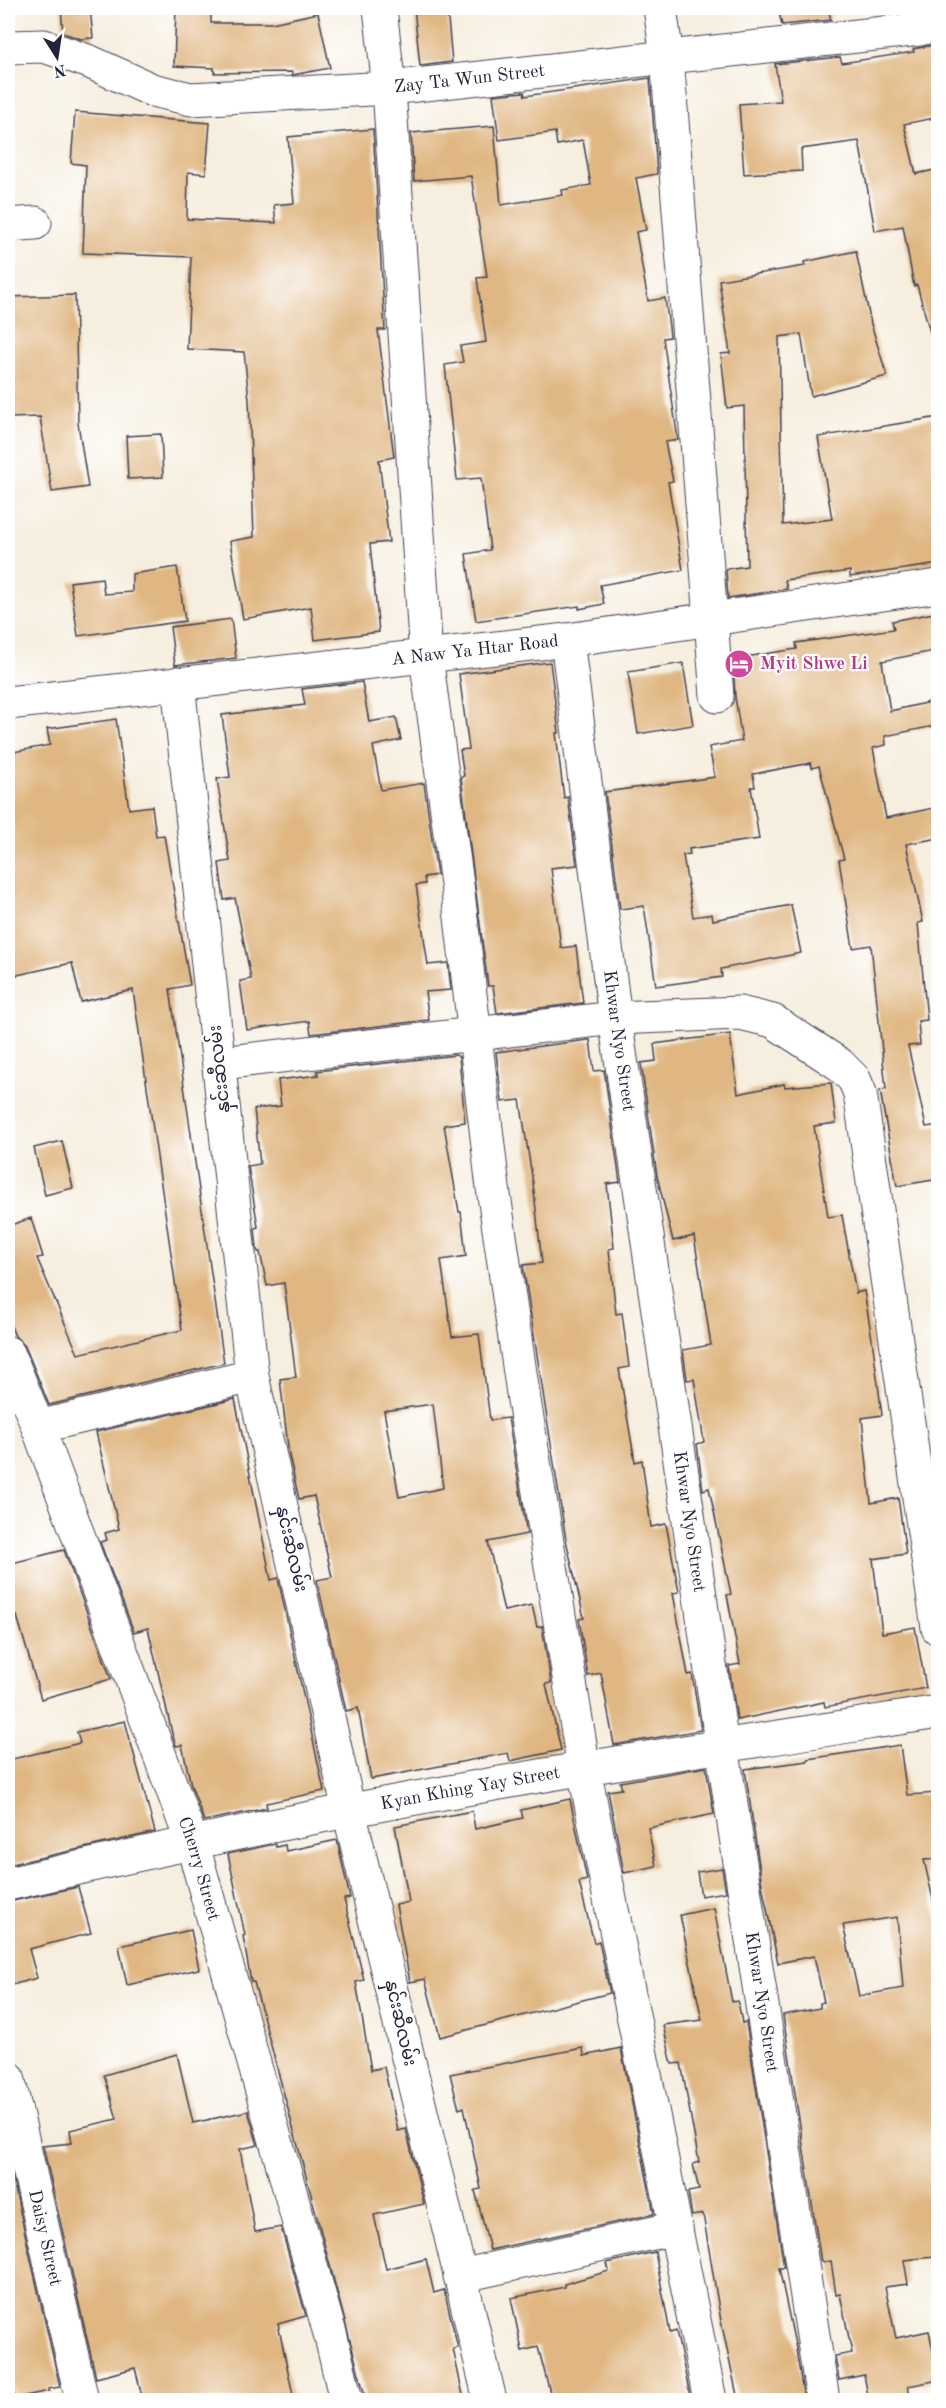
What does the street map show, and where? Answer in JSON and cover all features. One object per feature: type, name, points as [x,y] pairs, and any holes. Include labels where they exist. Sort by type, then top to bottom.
[{"type":"street","points":[[380,8],[388,88],[426,657],[493,1188],[522,1389],[584,1769],[710,2400]]},
{"type":"street","points":[[660,8],[667,57],[717,696]]},
{"type":"street","name":"Zay Ta Wun Street","points":[[8,47],[44,46],[90,62],[152,90],[191,99],[388,88],[939,25]]},
{"type":"street","name":"A Naw Ya Htar Road","points":[[8,703],[567,640],[939,586]]},
{"type":"street","name":"Khwar Nyo Street","points":[[567,640],[615,1018],[722,1746],[823,2400]]},
{"type":"street","name":"နှင်းဆီလမ်း","points":[[178,683],[252,1376],[349,1810],[490,2400]]},
{"type":"street","points":[[220,1063],[615,1018],[740,1013],[773,1021],[839,1064],[854,1079],[862,1105],[939,1628]]},
{"type":"street","name":"Cherry Street","points":[[8,1353],[38,1427],[192,1842],[331,2337],[346,2400]]},
{"type":"street","points":[[38,1427],[252,1376]]},
{"type":"street","name":"Kyan Khing Yay Street","points":[[8,1884],[192,1842],[349,1810],[722,1746],[939,1712]]},
{"type":"street","name":"Daisy Street","points":[[8,2077],[82,2400]]},
{"type":"street","points":[[460,2276],[676,2228]]},
{"type":"building","points":[[61,8],[90,8],[93,38],[81,39],[63,33]]},
{"type":"building","points":[[176,8],[211,8],[211,23],[272,23],[318,13],[330,68],[292,75],[292,72],[214,73],[214,68],[174,66]]},
{"type":"building","points":[[414,8],[447,8],[452,62],[420,66]]},
{"type":"building","points":[[778,8],[828,8],[831,20],[782,25]]},
{"type":"building","points":[[939,44],[939,117],[904,124],[916,174],[939,169],[939,335],[931,336],[917,285],[914,286],[903,226],[875,231],[859,141],[801,149],[802,171],[744,174],[739,104],[781,101],[775,64],[840,57],[842,63],[914,52],[913,49]]},
{"type":"building","points":[[650,78],[657,174],[636,178],[646,230],[636,232],[648,301],[665,298],[670,337],[663,338],[678,440],[665,442],[673,481],[668,482],[683,570],[600,585],[604,604],[476,621],[466,554],[490,550],[481,478],[457,480],[445,365],[463,362],[460,346],[486,342],[477,278],[487,277],[471,176],[414,181],[411,133],[494,126],[501,205],[563,195],[562,190],[591,185],[583,140],[557,145],[555,132],[499,140],[493,95],[524,92],[525,96]]},
{"type":"building","points":[[75,112],[210,123],[206,174],[188,172],[187,219],[276,223],[274,205],[294,203],[288,137],[373,129],[385,330],[378,330],[394,457],[379,460],[389,542],[370,544],[379,632],[315,640],[311,607],[243,619],[230,541],[254,537],[249,400],[244,352],[187,349],[191,257],[83,253],[86,165],[71,163]]},
{"type":"building","points":[[856,251],[871,324],[887,376],[811,396],[801,334],[779,337],[783,525],[832,519],[818,437],[939,417],[939,564],[850,577],[850,571],[785,580],[787,589],[728,598],[726,569],[747,566],[744,406],[727,408],[721,354],[730,353],[719,280],[805,266],[804,262]]},
{"type":"building","points":[[75,295],[78,423],[88,487],[52,492],[40,417],[8,418],[8,297]]},
{"type":"building","points":[[161,434],[163,477],[128,479],[126,436]]},
{"type":"building","points":[[177,567],[185,621],[78,636],[70,582],[102,578],[104,594],[132,592],[132,574]]},
{"type":"building","points":[[939,612],[939,650],[882,661],[890,711],[939,700],[939,725],[885,736],[886,745],[873,748],[886,818],[939,807],[939,838],[906,844],[923,922],[918,923],[927,1020],[918,1021],[920,1045],[908,1046],[926,1127],[939,1125],[939,1179],[897,1186],[880,1090],[886,1089],[871,945],[853,948],[839,860],[844,859],[819,766],[812,768],[811,763],[753,774],[755,787],[751,787],[759,839],[689,849],[690,854],[683,855],[693,917],[712,914],[713,920],[791,905],[801,953],[721,969],[722,977],[656,986],[644,906],[620,909],[605,792],[715,777],[709,747],[742,741],[735,697],[733,659],[797,649],[796,643],[894,629],[892,621]]},
{"type":"building","points":[[231,619],[236,658],[175,665],[170,627]]},
{"type":"building","points":[[550,662],[564,798],[568,797],[577,865],[551,868],[561,948],[576,946],[583,1003],[497,1013],[493,986],[488,986],[461,777],[464,776],[460,750],[469,749],[459,674]]},
{"type":"building","points":[[683,663],[693,725],[638,734],[628,672]]},
{"type":"building","points":[[362,682],[369,722],[396,717],[401,740],[373,746],[381,790],[424,783],[437,875],[424,877],[425,884],[416,885],[428,965],[448,963],[451,990],[425,992],[429,1020],[311,1034],[309,1021],[247,1030],[240,981],[251,979],[235,898],[224,900],[219,863],[230,861],[217,779],[230,777],[222,715],[305,705],[302,689]]},
{"type":"building","points":[[116,719],[129,809],[152,806],[156,836],[164,835],[190,985],[170,989],[224,1363],[49,1405],[25,1346],[15,1336],[8,1319],[8,1226],[31,1218],[43,1257],[37,1258],[78,1354],[182,1330],[133,990],[81,1002],[72,963],[8,977],[8,753],[50,745],[47,729]]},
{"type":"building","points":[[730,1034],[738,1094],[784,1084],[785,1087],[831,1083],[836,1123],[814,1126],[828,1217],[842,1215],[856,1293],[864,1291],[872,1339],[882,1415],[862,1418],[871,1503],[898,1498],[906,1554],[873,1559],[882,1633],[915,1627],[926,1688],[825,1707],[824,1702],[737,1720],[729,1666],[740,1664],[727,1595],[731,1594],[709,1488],[703,1490],[697,1444],[704,1442],[694,1379],[687,1380],[683,1350],[711,1345],[694,1236],[673,1241],[657,1176],[641,1063],[656,1061],[654,1044]]},
{"type":"building","points":[[590,1040],[594,1071],[604,1070],[620,1182],[607,1184],[614,1248],[609,1249],[616,1314],[622,1313],[629,1367],[619,1369],[635,1462],[642,1460],[651,1527],[666,1524],[679,1592],[673,1593],[688,1675],[692,1674],[701,1730],[614,1745],[601,1673],[588,1676],[579,1619],[584,1618],[566,1540],[523,1265],[542,1263],[520,1100],[502,1102],[496,1052]]},
{"type":"building","points":[[456,1055],[459,1057],[465,1122],[444,1125],[459,1212],[461,1212],[466,1256],[441,1260],[452,1337],[479,1334],[490,1420],[508,1418],[527,1534],[488,1542],[504,1611],[532,1605],[537,1627],[542,1626],[551,1683],[546,1684],[561,1750],[510,1761],[508,1753],[371,1779],[358,1708],[346,1711],[317,1580],[332,1577],[314,1496],[299,1499],[289,1455],[280,1379],[296,1377],[284,1283],[267,1286],[260,1252],[257,1249],[255,1228],[258,1227],[248,1166],[260,1164],[254,1109],[281,1106],[278,1080],[318,1075],[317,1071]],"holes":[[[433,1404],[443,1488],[399,1497],[384,1411]]]},
{"type":"building","points":[[62,1141],[73,1188],[45,1195],[34,1148]]},
{"type":"building","points":[[235,1399],[271,1580],[278,1578],[324,1791],[266,1803],[267,1808],[204,1821],[191,1785],[182,1745],[176,1746],[172,1733],[148,1628],[134,1632],[100,1542],[107,1540],[105,1533],[119,1529],[96,1432]]},
{"type":"building","points":[[64,1550],[111,1679],[41,1699],[17,1616],[8,1618],[8,1564]]},
{"type":"building","points":[[125,1721],[155,1832],[8,1865],[8,1760],[80,1743],[77,1732]]},
{"type":"building","points":[[900,1745],[907,1795],[939,1793],[939,1859],[924,1860],[939,1926],[939,2251],[934,2251],[934,2257],[904,2260],[908,2284],[885,2287],[896,2338],[929,2331],[939,2380],[908,2386],[911,2398],[898,2400],[869,2400],[864,2375],[839,2380],[835,2356],[852,2353],[840,2294],[836,2295],[831,2261],[821,2262],[783,2015],[820,2008],[820,2003],[824,2002],[814,1956],[778,1963],[762,1885],[745,1769],[808,1761],[808,1759]],"holes":[[[897,1917],[903,1988],[859,1996],[843,1925]]]},
{"type":"building","points":[[706,1767],[714,1814],[648,1828],[656,1866],[624,1873],[608,1791],[622,1789],[620,1782]]},
{"type":"building","points":[[570,1799],[587,1880],[579,1882],[594,1943],[599,1941],[610,1993],[440,2037],[425,1979],[410,1982],[396,1905],[409,1902],[395,1826],[472,1811],[475,1829],[523,1818],[521,1810]]},
{"type":"building","points":[[337,1840],[350,1898],[344,1899],[364,1980],[356,1982],[371,2070],[384,2067],[398,2131],[406,2129],[424,2204],[374,2215],[386,2269],[426,2259],[434,2293],[444,2290],[458,2348],[453,2349],[464,2400],[366,2400],[254,1982],[251,1982],[243,1936],[245,1935],[228,1854],[275,1844],[276,1847],[285,1845],[286,1851]]},
{"type":"building","points":[[722,1868],[726,1892],[701,1896],[697,1872]]},
{"type":"building","points":[[78,1887],[91,1933],[29,1949],[37,1978],[8,1986],[8,1902]]},
{"type":"building","points":[[714,1908],[732,2002],[738,2001],[742,2023],[746,2022],[784,2268],[779,2268],[804,2400],[738,2400],[721,2321],[703,2214],[692,2216],[688,2192],[699,2190],[693,2164],[699,2162],[681,2063],[672,2064],[663,2025],[702,2020],[680,1915]]},
{"type":"building","points":[[191,1930],[199,1969],[127,1985],[119,1946]]},
{"type":"building","points":[[583,2048],[584,2056],[621,2048],[654,2214],[490,2250],[475,2190],[481,2189],[464,2107],[459,2109],[450,2074]]},
{"type":"building","points":[[177,2054],[193,2123],[248,2111],[258,2145],[240,2149],[255,2232],[281,2227],[306,2316],[278,2324],[294,2400],[143,2400],[135,2368],[96,2378],[43,2146],[72,2143],[70,2130],[117,2119],[104,2075]]},
{"type":"building","points":[[8,2159],[60,2387],[15,2398],[8,2362]]},
{"type":"building","points":[[655,2252],[670,2333],[676,2331],[691,2400],[552,2400],[538,2347],[522,2351],[511,2298],[565,2287],[564,2284],[609,2271],[607,2263]]},
{"type":"place","name":"Myit Shwe Li","points":[[739,664]]}]
